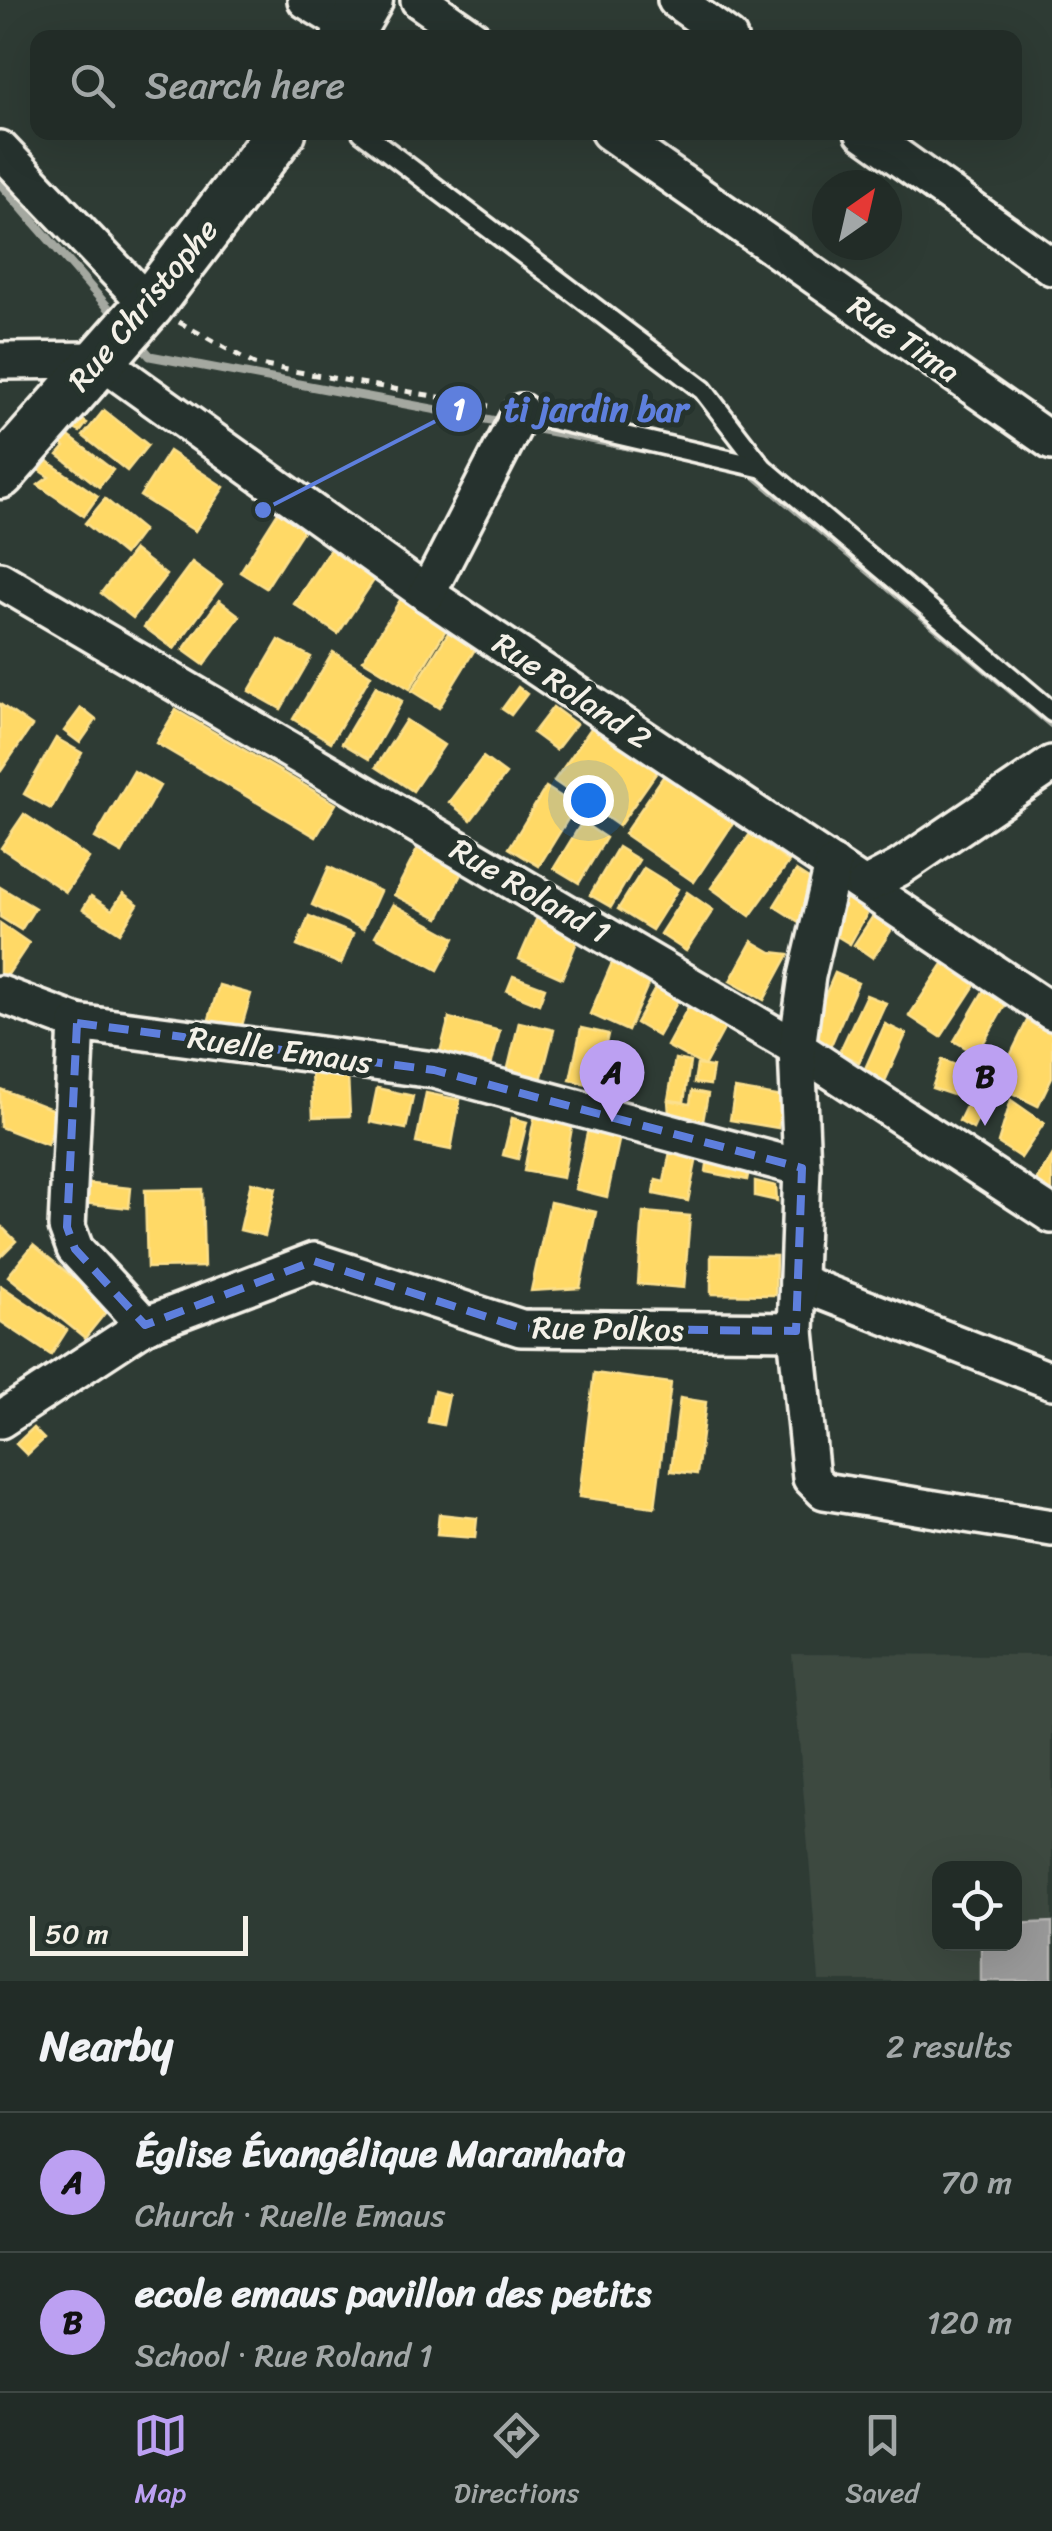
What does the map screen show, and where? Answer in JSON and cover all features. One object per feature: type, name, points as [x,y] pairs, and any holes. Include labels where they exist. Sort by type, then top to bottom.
[{"type":"street","points":[[306,0],[356,22]]},
{"type":"street","points":[[420,0],[462,30]]},
{"type":"street","points":[[676,0],[718,30]]},
{"type":"street","name":"Rue Christophe","points":[[0,474],[150,306],[275,140]]},
{"type":"street","name":"Rue Tima","points":[[620,140],[1052,442]]},
{"type":"street","points":[[874,140],[1052,267]]},
{"type":"street","points":[[0,148],[150,306]]},
{"type":"street","points":[[0,361],[100,360]]},
{"type":"street","name":"Rue Roland 2","points":[[100,360],[426,594],[1052,1012]]},
{"type":"street","points":[[426,594],[514,428]]},
{"type":"street","name":"Rue Roland 1","points":[[0,580],[797,1048],[1052,1215]]},
{"type":"street","points":[[864,886],[899,868],[1052,764]]},
{"type":"street","points":[[834,864],[806,976],[797,1048],[802,1168],[796,1332],[811,1478],[824,1491],[1049,1522]]},
{"type":"street","name":"Ruelle Emaus","points":[[0,994],[77,1022],[434,1070],[802,1168]]},
{"type":"street","points":[[77,1022],[67,1226],[75,1249],[145,1325]]},
{"type":"street","name":"Rue Polkos","points":[[0,1420],[145,1325],[314,1261],[521,1328],[796,1332]]},
{"type":"street","points":[[798,1282],[1052,1381]]},
{"type":"lane","points":[[373,140],[703,390],[763,468],[1052,712]]},
{"type":"lane","points":[[514,428],[763,468]]},
{"type":"path","points":[[150,306],[254,364],[514,428]]},
{"type":"highlighted area","points":[[77,1023],[434,1070],[802,1168],[796,1331],[521,1328],[314,1261],[145,1325],[75,1249],[67,1227]]},
{"type":"shaded area","points":[[792,1654],[1052,1655],[1052,1981],[819,1981]]},
{"type":"building: Homes","points":[[104,410],[148,445],[127,471],[83,436]]},
{"type":"building: Homes","points":[[79,418],[87,423],[80,432],[72,428]]},
{"type":"building: Homes","points":[[66,434],[113,470],[99,487],[58,455],[65,447],[59,442]]},
{"type":"building: Homes","points":[[169,451],[224,487],[195,531],[140,496]]},
{"type":"building: Homes","points":[[47,461],[98,496],[84,516],[38,485],[49,477],[40,471]]},
{"type":"building: Homes","points":[[105,499],[143,530],[124,555],[85,523]]},
{"type":"building: Homes","points":[[278,512],[304,529],[266,588],[240,572]]},
{"type":"building: Homes","points":[[331,548],[376,577],[338,634],[294,604]]},
{"type":"building: Homes","points":[[134,550],[166,575],[133,618],[101,593]]},
{"type":"building: Homes","points":[[192,562],[222,584],[174,649],[144,627]]},
{"type":"building: Homes","points":[[407,589],[453,618],[410,689],[363,660]]},
{"type":"building: Homes","points":[[219,600],[240,616],[204,665],[183,650]]},
{"type":"building: Homes","points":[[450,630],[477,646],[439,708],[412,691]]},
{"type":"building: Homes","points":[[279,640],[311,657],[281,709],[249,691]]},
{"type":"building: Homes","points":[[333,652],[371,675],[331,742],[293,719]]},
{"type":"building: Homes","points":[[376,686],[402,701],[369,759],[342,743]]},
{"type":"building: Homes","points":[[518,687],[527,694],[511,715],[502,709]]},
{"type":"building: Homes","points":[[0,704],[32,726],[1,771],[0,770]]},
{"type":"building: Homes","points":[[553,707],[576,724],[556,750],[533,733]]},
{"type":"building: Homes","points":[[81,708],[96,720],[80,743],[64,731]]},
{"type":"building: Homes","points":[[176,710],[336,804],[316,837],[156,743]]},
{"type":"building: Homes","points":[[406,720],[444,745],[413,791],[376,767]]},
{"type":"building: Homes","points":[[594,724],[659,769],[619,826],[554,781]]},
{"type":"building: Homes","points":[[56,738],[82,753],[51,809],[24,794]]},
{"type":"building: Homes","points":[[483,757],[506,774],[471,820],[449,802]]},
{"type":"building: Homes","points":[[134,771],[160,786],[122,853],[95,838]]},
{"type":"building: Homes","points":[[665,774],[734,822],[694,882],[624,834]]},
{"type":"building: Homes","points":[[546,787],[576,806],[539,866],[509,848]]},
{"type":"building: Homes","points":[[24,814],[89,858],[66,892],[1,848]]},
{"type":"building: Homes","points":[[582,822],[606,838],[579,883],[554,868]]},
{"type":"building: Homes","points":[[750,834],[789,862],[750,916],[711,888]]},
{"type":"building: Homes","points":[[419,846],[464,868],[439,918],[394,895]]},
{"type":"building: Homes","points":[[618,847],[639,860],[611,907],[590,895]]},
{"type":"building: Homes","points":[[329,867],[380,891],[363,929],[312,905]]},
{"type":"building: Homes","points":[[644,868],[678,889],[652,930],[618,909]]},
{"type":"building: Homes","points":[[796,871],[821,887],[799,922],[774,906]]},
{"type":"building: Homes","points":[[0,887],[35,908],[21,930],[0,917]]},
{"type":"building: Homes","points":[[687,892],[713,910],[686,951],[660,934]]},
{"type":"building: Homes","points":[[123,893],[138,904],[120,933],[83,909],[91,896],[112,910]]},
{"type":"building: Homes","points":[[842,893],[870,908],[850,944],[822,927]]},
{"type":"building: Homes","points":[[393,904],[455,938],[438,970],[375,936]]},
{"type":"building: Homes","points":[[540,911],[582,930],[562,978],[519,959]]},
{"type":"building: Homes","points":[[309,916],[353,934],[341,964],[297,946]]},
{"type":"building: Homes","points":[[873,916],[892,929],[873,958],[854,945]]},
{"type":"building: Homes","points":[[0,923],[29,943],[3,982],[0,981]]},
{"type":"building: Homes","points":[[752,941],[771,952],[789,954],[764,1000],[730,981]]},
{"type":"building: Homes","points":[[612,963],[650,980],[628,1031],[590,1014]]},
{"type":"building: Homes","points":[[943,964],[975,985],[941,1037],[909,1016]]},
{"type":"building: Homes","points":[[835,973],[858,983],[831,1045],[808,1035]]},
{"type":"building: Homes","points":[[513,976],[545,988],[539,1004],[507,991]]},
{"type":"building: Homes","points":[[219,985],[251,994],[239,1036],[207,1026]]},
{"type":"building: Homes","points":[[656,987],[679,999],[658,1036],[636,1023]]},
{"type":"building: Homes","points":[[984,990],[1006,1004],[977,1054],[954,1041]]},
{"type":"building: Homes","points":[[866,995],[886,1003],[859,1062],[839,1053]]},
{"type":"building: Homes","points":[[692,1000],[729,1020],[704,1066],[667,1046]]},
{"type":"building: Homes","points":[[449,1018],[500,1031],[490,1070],[439,1056]]},
{"type":"building: Homes","points":[[1027,1021],[1052,1034],[1052,1077],[1038,1106],[996,1085]]},
{"type":"building: Homes","points":[[519,1022],[554,1030],[541,1080],[507,1072]]},
{"type":"building: Homes","points":[[885,1024],[906,1034],[885,1081],[864,1071]]},
{"type":"building: Homes","points":[[581,1028],[608,1034],[597,1086],[570,1080]]},
{"type":"building: Homes","points":[[675,1059],[690,1062],[684,1102],[668,1100]]},
{"type":"building: Homes","points":[[942,1060],[969,1070],[959,1097],[932,1088]]},
{"type":"building: Homes","points":[[697,1065],[713,1067],[710,1085],[694,1083]]},
{"type":"building: Homes","points":[[311,1070],[348,1077],[350,1116],[313,1117]]},
{"type":"building: Homes","points":[[980,1078],[991,1092],[973,1129],[959,1121]]},
{"type":"building: Homes","points":[[377,1088],[413,1096],[406,1129],[370,1122]]},
{"type":"building: Homes","points":[[0,1089],[59,1112],[47,1145],[0,1127]]},
{"type":"building: Homes","points":[[735,1089],[783,1097],[778,1128],[730,1120]]},
{"type":"building: Homes","points":[[692,1091],[708,1094],[703,1121],[669,1114],[668,1100],[690,1104]]},
{"type":"building: Homes","points":[[426,1093],[460,1100],[451,1150],[416,1143]]},
{"type":"building: Homes","points":[[1011,1100],[1044,1123],[1021,1158],[998,1143]]},
{"type":"building: Homes","points":[[536,1109],[574,1116],[563,1178],[524,1171]]},
{"type":"building: Homes","points":[[512,1118],[527,1122],[518,1159],[503,1155]]},
{"type":"building: Homes","points":[[588,1129],[620,1136],[607,1197],[575,1189]]},
{"type":"building: Homes","points":[[671,1147],[698,1152],[688,1201],[654,1194],[656,1180],[664,1182]]},
{"type":"building: Homes","points":[[1052,1156],[1052,1202],[1031,1189]]},
{"type":"building: Homes","points":[[708,1157],[750,1165],[747,1180],[706,1172]]},
{"type":"building: Homes","points":[[755,1181],[776,1186],[777,1201],[755,1196]]},
{"type":"building: Homes","points":[[251,1182],[276,1188],[265,1236],[240,1230]]},
{"type":"building: Homes","points":[[83,1183],[131,1188],[129,1208],[81,1203]]},
{"type":"building: Homes","points":[[202,1189],[204,1267],[147,1268],[145,1190]]},
{"type":"building: Homes","points":[[550,1202],[596,1212],[580,1288],[531,1291]]},
{"type":"building: Homes","points":[[643,1212],[690,1216],[684,1288],[638,1284]]},
{"type":"building: Homes","points":[[0,1225],[16,1241],[0,1257]]},
{"type":"building: Homes","points":[[33,1245],[110,1307],[85,1338],[8,1276]]},
{"type":"building: Homes","points":[[711,1255],[776,1256],[775,1295],[711,1294]]},
{"type":"building: Homes","points":[[0,1285],[67,1330],[51,1355],[0,1321]]},
{"type":"building: Homes","points":[[594,1373],[671,1383],[655,1507],[579,1497]]},
{"type":"building: Homes","points":[[434,1391],[449,1395],[443,1425],[428,1422]]},
{"type":"building: Homes","points":[[680,1398],[706,1402],[697,1474],[671,1471]]},
{"type":"building: Homes","points":[[33,1428],[44,1439],[27,1455],[16,1444]]},
{"type":"building: Homes","points":[[439,1514],[477,1518],[475,1538],[437,1535]]},
{"type":"building: Industry","points":[[1052,1922],[1052,1981],[981,1981],[981,1951],[1022,1951],[1022,1924]]},
{"type":"waterway","points":[[0,183],[119,320]]},
{"type":"waterway","points":[[136,340],[150,356],[507,423]]},
{"type":"waterway","points":[[522,426],[649,450]]},
{"type":"waterway","points":[[748,469],[1052,724]]},
{"type":"place","name":"ti jardin bar","points":[[263,510]]},
{"type":"place","name":"Église Évangélique Maranhata","points":[[612,1122]]},
{"type":"place","name":"ecole emaus pavillon des petits","points":[[985,1126]]}]
